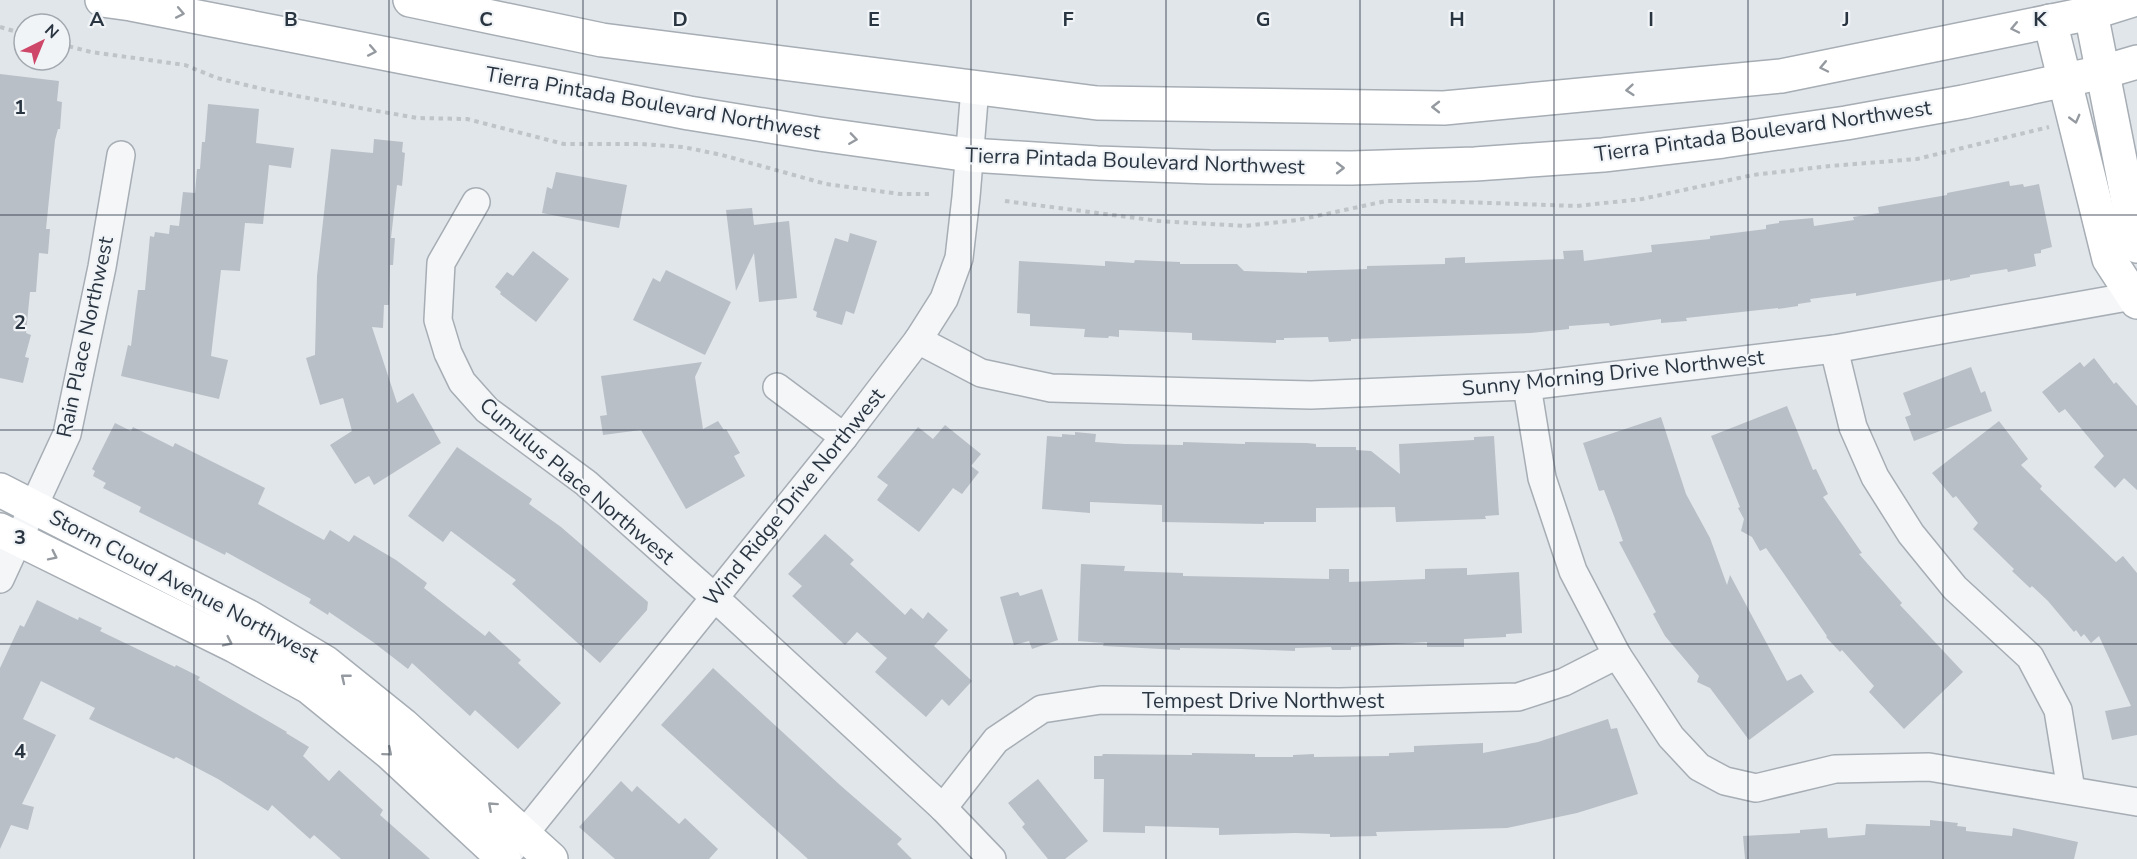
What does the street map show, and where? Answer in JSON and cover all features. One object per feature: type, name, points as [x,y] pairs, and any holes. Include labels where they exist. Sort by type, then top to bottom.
[{"type":"main road","name":"Tierra Pintada Boulevard Northwest","points":[[102,0],[689,112],[819,134],[970,155],[1210,167],[1352,168],[1475,165],[1603,155],[1723,141],[1940,106],[2103,72],[2137,62]]},
{"type":"main road","points":[[410,0],[602,40],[1097,103],[1444,108],[1781,76],[2091,13],[2133,0]]},
{"type":"main road","points":[[2091,13],[2137,246]]},
{"type":"main road","points":[[2050,21],[2109,259],[2136,288]]},
{"type":"main road","name":"Storm Cloud Avenue Northwest","points":[[0,490],[249,617],[326,663],[403,725],[509,853]]},
{"type":"main road","name":"Storm Cloud Avenue Northwest","points":[[10,535],[235,646],[309,687],[509,853],[551,859]]},
{"type":"street","name":"Wind Ridge Drive Northwest","points":[[509,853],[844,437],[918,340],[945,299],[959,258],[975,87]]},
{"type":"street","name":"Rain Place Northwest","points":[[0,579],[10,535],[35,507],[67,434],[102,267],[121,155]]},
{"type":"street","name":"Cumulus Place Northwest","points":[[476,202],[441,263],[438,320],[448,353],[462,382],[487,410],[586,483],[714,597],[943,808],[992,859]]},
{"type":"street","name":"Sunny Morning Drive Northwest","points":[[918,340],[981,373],[1051,388],[1311,395],[1527,386],[1834,349],[2136,288]]},
{"type":"street","points":[[1834,349],[1853,428],[1875,477],[1911,534],[1955,588],[2030,657],[2058,710],[2071,790]]},
{"type":"street","points":[[1527,386],[1542,478],[1573,571],[1617,655],[1671,737],[1699,766],[1725,781],[1756,789],[1835,769],[1929,767],[2137,802]]},
{"type":"street","points":[[777,387],[844,437]]},
{"type":"street","name":"Tempest Drive Northwest","points":[[943,808],[996,740],[1042,710],[1101,700],[1340,702],[1518,697],[1564,682],[1617,655]]},
{"type":"path","points":[[72,47],[91,52],[185,64],[218,78],[271,91],[406,116],[467,119],[564,144],[642,144],[683,147],[722,155],[825,184],[900,194],[929,194]]},
{"type":"path","points":[[1005,201],[1159,221],[1245,226],[1298,220],[1386,201],[1577,206],[1642,199],[1753,175],[1917,159],[2051,127]]},
{"type":"building","points":[[0,74],[59,81],[57,101],[62,102],[60,129],[58,129],[55,140],[46,229],[50,229],[48,254],[39,253],[36,292],[30,292],[26,333],[31,335],[25,357],[29,358],[23,383],[0,378]]},
{"type":"building","points":[[208,104],[259,109],[256,143],[294,148],[291,168],[269,165],[263,224],[245,223],[240,271],[221,270],[211,356],[228,360],[219,399],[121,376],[128,345],[131,346],[138,290],[145,290],[150,236],[154,237],[155,232],[169,234],[170,225],[179,226],[183,192],[195,193],[202,142],[205,142]]},
{"type":"building","points":[[374,139],[403,142],[402,152],[405,153],[402,186],[397,185],[391,238],[395,238],[393,265],[390,265],[389,305],[384,305],[383,328],[372,327],[397,403],[413,393],[441,443],[374,485],[369,476],[355,484],[330,445],[352,431],[343,398],[320,405],[306,358],[315,355],[317,276],[331,149],[373,153]]},
{"type":"building","points":[[556,172],[627,185],[619,228],[542,213],[547,187],[552,189]]},
{"type":"building","points":[[2009,181],[2010,186],[2023,184],[2024,187],[2039,184],[2052,247],[2034,254],[2036,266],[2008,272],[2007,269],[1970,275],[1970,277],[1950,281],[1950,279],[1856,296],[1856,293],[1810,299],[1811,302],[1778,309],[1686,318],[1687,321],[1661,323],[1661,319],[1610,326],[1609,323],[1569,326],[1569,329],[1531,333],[1351,339],[1351,341],[1329,342],[1328,337],[1284,338],[1284,340],[1276,340],[1276,343],[1192,340],[1192,333],[1119,330],[1119,337],[1084,337],[1085,329],[1030,326],[1030,314],[1017,313],[1019,261],[1105,266],[1105,261],[1134,263],[1135,260],[1180,262],[1180,264],[1237,264],[1244,271],[1307,273],[1307,271],[1367,269],[1367,266],[1445,264],[1445,258],[1465,257],[1465,263],[1564,259],[1563,251],[1583,250],[1584,261],[1652,252],[1651,245],[1710,239],[1710,236],[1766,229],[1766,225],[1779,223],[1779,221],[1813,218],[1814,226],[1854,220],[1853,217],[1879,213],[1878,207]]},
{"type":"building","points":[[752,208],[754,225],[789,221],[797,298],[759,302],[754,253],[736,291],[726,210]]},
{"type":"building","points":[[850,233],[877,241],[854,314],[846,311],[842,325],[816,317],[817,312],[813,310],[835,238],[848,242]]},
{"type":"building","points":[[533,251],[569,279],[536,322],[500,294],[501,292],[495,287],[507,272],[513,276]]},
{"type":"building","points":[[666,270],[731,302],[705,355],[633,320],[653,278],[660,282]]},
{"type":"building","points":[[2094,358],[2114,384],[2116,382],[2137,406],[2137,490],[2124,478],[2115,488],[2094,467],[2104,456],[2065,409],[2059,413],[2042,392],[2080,362],[2084,367]]},
{"type":"building","points":[[702,362],[695,377],[703,429],[718,421],[724,430],[726,429],[740,453],[734,456],[745,476],[686,509],[641,430],[603,435],[600,416],[607,415],[601,376]]},
{"type":"building","points":[[1971,367],[1981,393],[1985,391],[1992,411],[1914,441],[1905,417],[1911,415],[1903,393]]},
{"type":"building","points":[[1787,406],[1813,470],[1816,469],[1828,494],[1823,497],[1862,553],[1859,554],[1902,603],[1900,605],[1963,672],[1904,729],[1869,692],[1874,686],[1842,650],[1840,652],[1826,637],[1766,548],[1760,551],[1752,537],[1741,531],[1744,519],[1711,436]]},
{"type":"building","points":[[1661,417],[1686,494],[1710,538],[1727,585],[1730,575],[1787,681],[1801,674],[1814,692],[1749,740],[1710,688],[1697,682],[1699,676],[1665,636],[1653,614],[1656,612],[1619,542],[1623,541],[1614,516],[1604,490],[1599,491],[1583,443]]},
{"type":"building","points":[[1999,421],[2028,459],[2021,465],[2042,486],[2040,489],[2116,562],[2123,556],[2137,573],[2137,735],[2112,740],[2105,711],[2131,706],[2099,636],[2091,643],[2084,634],[2081,637],[2076,630],[2074,632],[2048,601],[2012,571],[2014,569],[1973,529],[1978,523],[1956,496],[1953,498],[1932,473]]},
{"type":"building","points":[[115,423],[131,431],[133,427],[173,447],[175,443],[265,488],[258,504],[324,540],[330,530],[349,542],[354,535],[396,560],[427,583],[424,588],[485,636],[489,631],[521,660],[518,663],[561,703],[518,749],[475,710],[470,716],[412,663],[408,669],[329,612],[328,615],[309,603],[311,599],[226,552],[225,555],[139,512],[141,507],[103,488],[106,483],[93,476],[95,471],[92,469]]},
{"type":"building","points":[[945,425],[981,454],[971,466],[979,472],[962,494],[953,488],[919,532],[877,500],[888,485],[877,477],[918,427],[933,439]]},
{"type":"building","points":[[1075,432],[1096,434],[1095,442],[1125,444],[1183,445],[1183,442],[1245,444],[1245,442],[1356,447],[1356,450],[1371,451],[1400,474],[1399,444],[1474,440],[1474,437],[1494,436],[1499,515],[1485,516],[1486,519],[1396,522],[1395,507],[1316,508],[1316,522],[1264,522],[1264,524],[1162,522],[1162,505],[1090,502],[1090,513],[1042,509],[1047,436],[1062,437],[1062,434],[1075,435]]},
{"type":"building","points":[[457,447],[532,499],[529,504],[561,527],[648,602],[647,610],[600,663],[512,584],[516,580],[451,531],[443,542],[408,516]]},
{"type":"building","points":[[825,534],[854,560],[850,564],[905,615],[911,608],[923,619],[928,612],[948,630],[934,646],[972,681],[949,706],[942,699],[926,717],[875,672],[887,658],[857,632],[845,645],[792,596],[802,586],[788,574]]},
{"type":"building","points":[[1081,564],[1125,566],[1124,571],[1183,573],[1183,576],[1329,579],[1329,569],[1349,569],[1349,582],[1425,579],[1425,569],[1467,568],[1467,575],[1519,572],[1522,633],[1506,634],[1506,637],[1464,639],[1464,647],[1427,647],[1427,642],[1351,647],[1351,650],[1332,650],[1331,647],[1295,648],[1295,651],[1180,648],[1180,650],[1103,646],[1104,643],[1078,641]]},
{"type":"building","points":[[1042,589],[1058,640],[1032,649],[1029,641],[1014,645],[1000,597],[1018,592],[1020,596]]},
{"type":"building","points":[[37,600],[78,620],[79,617],[102,628],[100,631],[200,677],[198,680],[287,732],[309,747],[303,756],[329,781],[339,770],[383,810],[380,815],[430,859],[341,859],[314,835],[310,839],[272,805],[268,811],[218,779],[176,757],[174,759],[89,719],[95,708],[41,681],[23,719],[56,735],[22,804],[34,807],[28,830],[11,825],[0,849],[0,668],[20,625],[24,627]]},
{"type":"building","points":[[713,668],[902,839],[897,844],[912,859],[808,859],[661,725]]},
{"type":"building","points":[[1608,719],[1611,729],[1617,728],[1638,794],[1577,813],[1507,828],[1376,832],[1377,836],[1330,837],[1330,834],[1295,833],[1219,835],[1219,828],[1145,826],[1145,833],[1103,832],[1104,779],[1094,779],[1094,756],[1103,754],[1255,754],[1255,757],[1293,757],[1293,755],[1314,754],[1314,757],[1389,756],[1389,753],[1414,752],[1414,746],[1483,743],[1483,753],[1538,742]]},
{"type":"building","points":[[1038,779],[1088,841],[1065,859],[1048,859],[1022,827],[1025,824],[1008,803]]},
{"type":"building","points":[[621,781],[632,792],[637,786],[679,824],[685,818],[718,849],[709,859],[615,859],[579,827]]},
{"type":"building","points":[[1930,820],[1958,823],[1957,826],[1966,827],[1966,831],[2012,836],[2013,828],[2078,842],[2074,859],[1745,859],[1743,836],[1800,833],[1800,830],[1827,828],[1828,838],[1865,835],[1866,824],[1930,826]]}]
